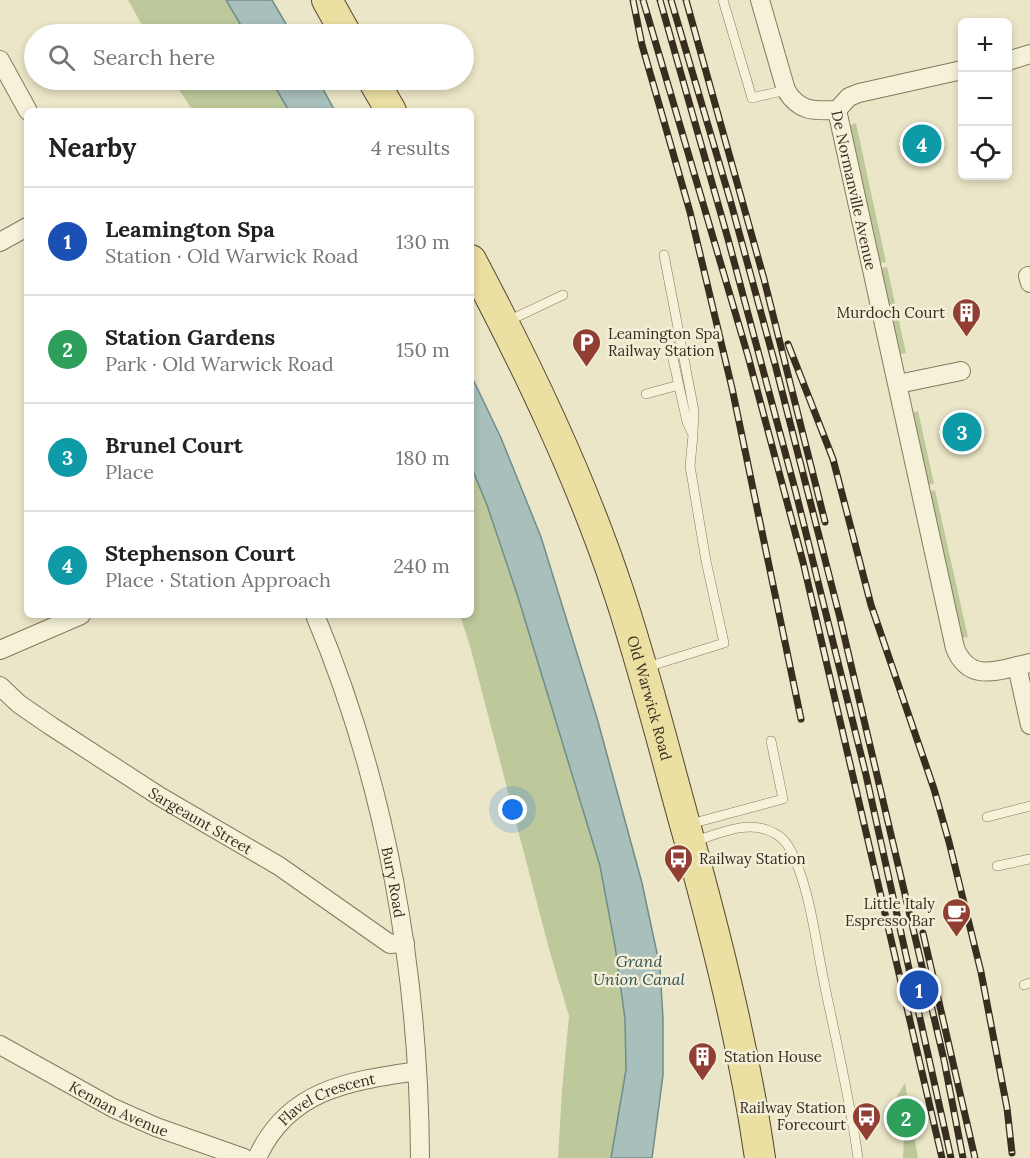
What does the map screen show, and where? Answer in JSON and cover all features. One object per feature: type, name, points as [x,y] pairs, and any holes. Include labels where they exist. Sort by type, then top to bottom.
[{"type":"main road","points":[[327,0],[340,24]]},
{"type":"main road","points":[[379,90],[389,108]]},
{"type":"main road","name":"Old Warwick Road","points":[[474,266],[556,435],[589,510],[618,590],[688,834],[733,1018],[760,1158]]},
{"type":"street","points":[[760,0],[786,90]]},
{"type":"street","points":[[1012,60],[1030,54]]},
{"type":"street","points":[[0,60],[26,108]]},
{"type":"street","points":[[837,110],[849,97],[859,93],[958,71]]},
{"type":"street","name":"De Normanville Avenue","points":[[786,90],[792,100],[803,108],[837,110],[958,656],[969,668],[983,672],[1023,664]]},
{"type":"street","points":[[0,242],[24,229]]},
{"type":"street","points":[[898,384],[961,371]]},
{"type":"street","points":[[0,650],[74,618]]},
{"type":"street","name":"Bury Road","points":[[316,618],[340,679],[362,747],[389,857],[405,943],[412,1005],[420,1158]]},
{"type":"street","points":[[1023,664],[1030,725]]},
{"type":"street","name":"Sargeaunt Street","points":[[0,686],[19,704],[51,726],[159,796],[279,866],[390,944],[405,943]]},
{"type":"street","name":"Kennan Avenue","points":[[0,1045],[113,1108],[156,1127],[243,1158]]},
{"type":"street","name":"Flavel Crescent","points":[[257,1158],[265,1140],[280,1122],[314,1095],[347,1084],[417,1071]]},
{"type":"lane","points":[[723,0],[752,98],[786,90]]},
{"type":"lane","points":[[642,669],[724,643],[706,561],[690,466],[694,411],[664,255]]},
{"type":"lane","points":[[503,323],[563,295]]},
{"type":"lane","points":[[669,341],[687,422],[693,435]]},
{"type":"lane","points":[[646,394],[679,385]]},
{"type":"lane","points":[[688,834],[783,799],[771,741]]},
{"type":"lane","points":[[987,817],[1030,807]]},
{"type":"lane","points":[[688,834],[752,826],[764,828],[776,834],[791,850],[799,869],[811,917],[858,1158]]},
{"type":"lane","points":[[997,866],[1030,859]]},
{"type":"green space","points":[[128,0],[226,0],[240,24],[141,24]]},
{"type":"green space","points":[[179,90],[277,90],[287,108],[191,108]]},
{"type":"green space","points":[[856,123],[886,262],[880,263],[850,125]]},
{"type":"green space","points":[[887,267],[906,353],[900,354],[881,268]]},
{"type":"green space","points":[[918,411],[934,484],[928,485],[912,413]]},
{"type":"green space","points":[[474,473],[518,597],[600,866],[615,946],[625,1019],[626,1070],[611,1158],[558,1158],[569,1016],[549,949],[461,618],[474,618]]},
{"type":"green space","points":[[935,490],[968,637],[962,638],[930,491]]},
{"type":"green space","points":[[905,1083],[918,1158],[903,1158],[904,1137],[896,1098]]},
{"type":"water","points":[[226,0],[272,0],[286,24],[240,24]]},
{"type":"water","points":[[277,90],[323,90],[333,108],[287,108]]},
{"type":"water","name":"Grand Union Canal","points":[[474,381],[501,438],[541,537],[597,718],[642,883],[660,967],[663,1019],[663,1075],[652,1158],[611,1158],[626,1070],[625,1019],[615,946],[600,866],[518,597],[474,473]]},
{"type":"railway","points":[[633,0],[642,45],[690,212],[732,388],[801,719]]},
{"type":"railway","points":[[643,0],[748,356],[803,562],[942,1158]]},
{"type":"railway","points":[[660,0],[728,239],[796,493],[866,775],[951,1158]]},
{"type":"railway","points":[[671,0],[731,203],[840,618],[944,1060],[963,1158]]},
{"type":"railway","points":[[686,0],[764,279],[825,522]]},
{"type":"railway","points":[[788,344],[833,459],[871,605],[934,789],[949,842],[981,972],[1007,1108],[1012,1153]]},
{"type":"railway","points":[[923,933],[975,1158]]},
{"type":"place","name":"Stephenson Court","points":[[922,144]]},
{"type":"place","name":"Murdoch Court","points":[[966,338]]},
{"type":"place","name":"Leamington Spa Railway Station","points":[[587,368]]},
{"type":"place","name":"Brunel Court","points":[[962,432]]},
{"type":"place","name":"Railway Station","points":[[678,884]]},
{"type":"place","name":"Little Italy Espresso Bar","points":[[956,938]]},
{"type":"place","name":"Leamington Spa","points":[[919,990]]},
{"type":"place","name":"Station House","points":[[703,1082]]},
{"type":"place","name":"Station Gardens","points":[[906,1118]]},
{"type":"place","name":"Railway Station Forecourt","points":[[867,1142]]}]
